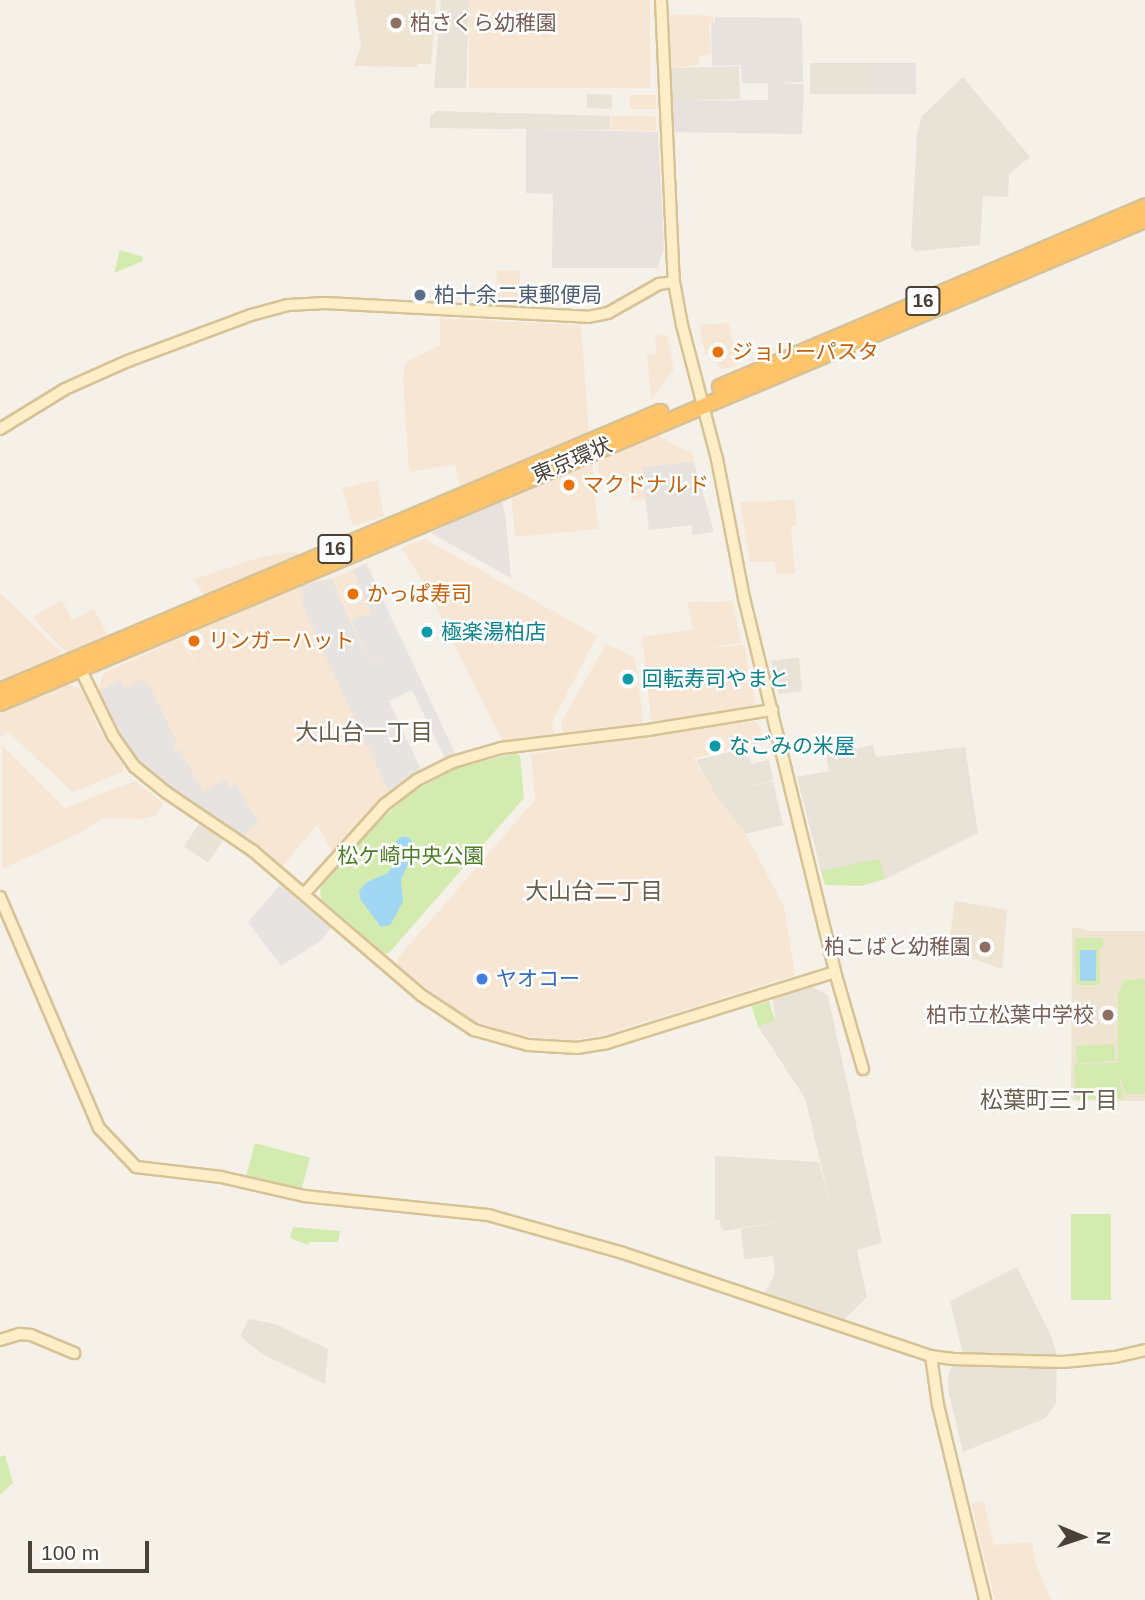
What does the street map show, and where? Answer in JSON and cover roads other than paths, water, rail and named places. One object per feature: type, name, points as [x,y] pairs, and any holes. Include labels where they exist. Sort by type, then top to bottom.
[{"type":"highway","name":"東京環状","points":[[0,704],[78,665],[702,400],[1145,207]]},
{"type":"highway","name":"東京環状","points":[[702,400],[1145,220]]},
{"type":"highway","name":"東京環状","points":[[0,691],[78,665]]},
{"type":"street","points":[[661,0],[674,282],[727,506],[744,598],[835,972],[863,1069]]},
{"type":"street","points":[[0,429],[65,390],[128,361],[251,315],[288,305],[325,303],[587,317],[608,313],[659,284],[674,282]]},
{"type":"street","points":[[78,665],[113,736],[135,767],[167,793],[230,833],[450,1017],[474,1030],[528,1045],[577,1048],[607,1043],[835,972]]},
{"type":"street","points":[[304,894],[384,805],[417,780],[453,762],[501,748],[648,730],[772,710]]},
{"type":"street","points":[[0,897],[99,1128],[136,1167],[221,1177],[304,1196],[488,1215],[623,1253],[931,1356],[1063,1362],[1115,1357],[1145,1350]]},
{"type":"street","points":[[0,1340],[20,1334],[31,1335],[74,1353]]},
{"type":"street","points":[[931,1356],[938,1405],[985,1600]]},
{"type":"water","points":[[402,836],[410,838],[417,853],[416,860],[408,864],[401,880],[403,901],[397,913],[390,925],[381,927],[360,899],[359,891],[367,882],[388,873],[394,863],[393,844]]},
{"type":"water","points":[[1080,950],[1096,950],[1096,981],[1080,981]]},
{"type":"place","name":"柏さくら幼稚園","points":[[396,23]]},
{"type":"place","name":"柏十余二東郵便局","points":[[420,295]]},
{"type":"place","name":"ジョリーパスタ","points":[[718,352]]},
{"type":"place","name":"マクドナルド","points":[[569,485]]},
{"type":"place","name":"かっぱ寿司","points":[[353,594]]},
{"type":"place","name":"極楽湯柏店","points":[[427,632]]},
{"type":"place","name":"リンガーハット","points":[[194,641]]},
{"type":"place","name":"回転寿司やまと","points":[[628,679]]},
{"type":"place","name":"なごみの米屋","points":[[715,746]]},
{"type":"place","name":"柏こばと幼稚園","points":[[985,947]]},
{"type":"place","name":"ヤオコー","points":[[482,979]]},
{"type":"place","name":"柏市立松葉中学校","points":[[1108,1015]]},
{"type":"district","name":"大山台一丁目","points":[[364,732]]},
{"type":"district","name":"大山台二丁目","points":[[594,891]]},
{"type":"district","name":"松葉町三丁目","points":[[1049,1100]]},
{"type":"park label","name":"松ケ崎中央公園","points":[[411,856]]}]
